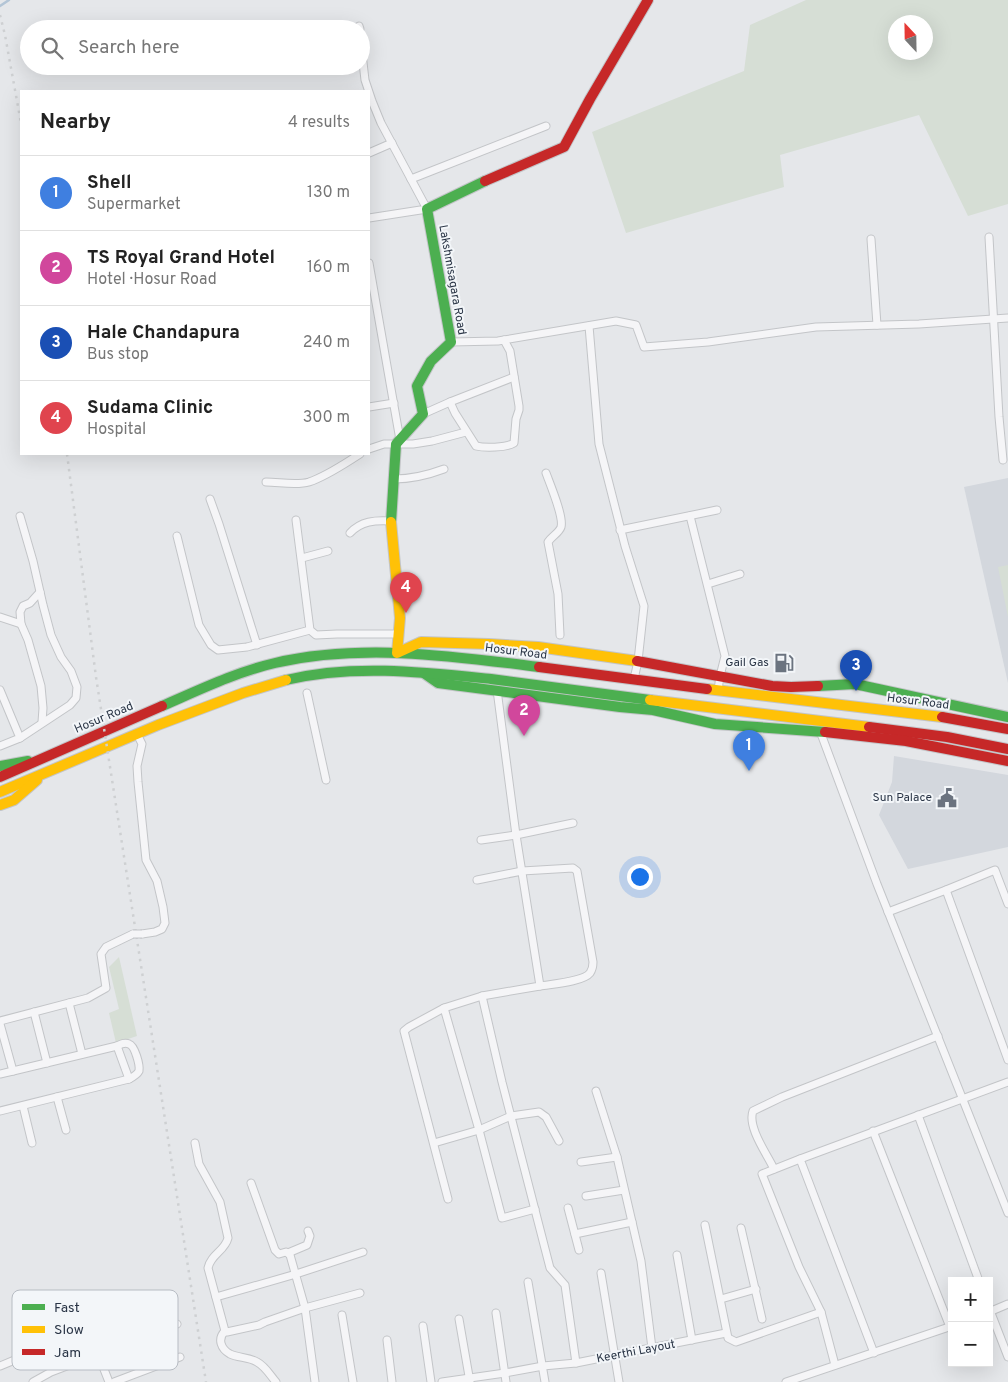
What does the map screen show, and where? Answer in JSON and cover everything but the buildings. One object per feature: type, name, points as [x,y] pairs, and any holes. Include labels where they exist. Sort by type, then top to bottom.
[{"type":"main road","points":[[427,209],[485,181],[564,147],[648,0]]},
{"type":"main road","name":"Lakshmisagara Road","points":[[423,414],[417,386],[431,361],[451,342],[427,209]]},
{"type":"main road","points":[[423,414],[398,442],[391,521],[400,618],[397,653],[422,642],[538,647],[638,661],[772,686],[855,684],[1008,717]]},
{"type":"main road","name":"Hosur Road","points":[[0,777],[242,673],[294,659],[348,654],[397,653],[452,657],[933,716],[1008,729]]},
{"type":"main road","points":[[0,792],[40,777],[137,734],[250,690],[306,676],[352,672],[390,671],[494,680],[935,735],[976,741],[1008,749]]},
{"type":"main road","points":[[425,674],[438,683],[653,710],[715,724],[820,731],[906,742],[1008,761]]},
{"type":"main road","points":[[0,766],[38,760]]},
{"type":"main road","points":[[0,805],[14,800],[40,777]]},
{"type":"street","points":[[364,75],[368,90]]},
{"type":"street","points":[[370,96],[381,123],[427,209],[370,218]]},
{"type":"street","points":[[411,179],[546,126]]},
{"type":"street","points":[[370,153],[392,143]]},
{"type":"street","points":[[989,237],[1003,460]]},
{"type":"street","points":[[871,239],[877,325]]},
{"type":"street","points":[[370,269],[394,403],[398,442]]},
{"type":"street","points":[[451,342],[504,340],[616,322],[636,325],[644,347],[708,342],[816,327],[919,324],[1008,318]]},
{"type":"street","points":[[589,326],[599,444],[620,530],[644,606],[638,661],[634,679]]},
{"type":"street","points":[[450,402],[476,446],[482,448],[514,443],[519,410],[510,351],[504,340]]},
{"type":"street","points":[[423,414],[514,377]]},
{"type":"street","points":[[370,407],[394,403]]},
{"type":"street","points":[[370,449],[398,442],[413,444],[432,441],[466,432]]},
{"type":"street","points":[[266,482],[308,482],[358,455]]},
{"type":"street","points":[[394,479],[426,475],[444,469]]},
{"type":"street","points":[[546,473],[562,526],[559,532],[551,536],[548,542],[558,594],[560,635]]},
{"type":"street","points":[[210,500],[257,645]]},
{"type":"street","points":[[620,530],[717,510]]},
{"type":"street","points":[[0,746],[20,738],[70,705],[76,698],[77,687],[71,671],[51,635],[20,516]]},
{"type":"street","points":[[690,516],[725,656],[718,690]]},
{"type":"street","points":[[296,520],[310,630],[316,635],[399,634]]},
{"type":"street","points":[[350,533],[356,526],[368,521],[391,521]]},
{"type":"street","points":[[178,536],[199,625],[211,645],[218,650],[257,645],[310,630]]},
{"type":"street","points":[[302,558],[328,551]]},
{"type":"street","points":[[708,584],[740,574]]},
{"type":"street","points":[[40,592],[30,603],[23,606],[20,612],[21,624],[28,640],[41,686],[42,722]]},
{"type":"street","points":[[0,617],[21,624]]},
{"type":"street","points":[[0,690],[20,738]]},
{"type":"street","points":[[497,690],[516,835],[540,986]]},
{"type":"street","points":[[307,693],[326,780]]},
{"type":"street","points":[[820,731],[888,912],[1008,1213]]},
{"type":"street","points":[[13,1071],[2,1039],[0,1022],[88,998],[106,988],[101,954],[106,948],[133,934],[155,932],[162,929],[165,923],[156,882],[146,860],[137,766],[142,744],[137,734]]},
{"type":"street","points":[[481,840],[573,824]]},
{"type":"street","points":[[448,1198],[404,1030],[444,1008],[482,996],[577,980],[592,972],[593,962],[577,871],[573,868],[522,871],[477,880]]},
{"type":"street","points":[[888,912],[995,870],[1008,904]]},
{"type":"street","points":[[946,890],[1008,1060]]},
{"type":"street","points":[[482,996],[550,1268],[564,1285],[576,1363]]},
{"type":"street","points":[[69,1003],[82,1054]]},
{"type":"street","points":[[444,1008],[502,1218],[535,1209]]},
{"type":"street","points":[[34,1012],[47,1062]]},
{"type":"street","points":[[774,1169],[752,1125],[751,1116],[753,1111],[782,1097],[938,1036]]},
{"type":"street","points":[[0,1074],[124,1043],[134,1047],[139,1065],[139,1070],[129,1079],[0,1111]]},
{"type":"street","points":[[117,1046],[129,1079]]},
{"type":"street","points":[[835,1366],[821,1312],[799,1267],[762,1174],[1008,1082]]},
{"type":"street","points":[[596,1091],[617,1157],[641,1261],[652,1348]]},
{"type":"street","points":[[57,1097],[66,1130]]},
{"type":"street","points":[[23,1106],[32,1143]]},
{"type":"street","points":[[434,1143],[479,1130],[511,1116],[539,1112],[546,1117],[560,1141]]},
{"type":"street","points":[[918,1115],[978,1277]]},
{"type":"street","points":[[873,1131],[949,1322]]},
{"type":"street","points":[[195,1143],[199,1164],[220,1202],[228,1238],[227,1243],[212,1259],[208,1268],[225,1331]]},
{"type":"street","points":[[581,1162],[617,1157]]},
{"type":"street","points":[[800,1159],[874,1352]]},
{"type":"street","points":[[251,1183],[277,1253],[288,1253],[306,1245],[310,1236],[308,1231]]},
{"type":"street","points":[[586,1196],[624,1190]]},
{"type":"street","points":[[568,1208],[579,1250]]},
{"type":"street","points":[[575,1234],[632,1222]]},
{"type":"street","points":[[705,1225],[726,1333]]},
{"type":"street","points":[[741,1228],[762,1319]]},
{"type":"street","points":[[216,1297],[363,1252]]},
{"type":"street","points":[[288,1253],[296,1274],[304,1308],[315,1382]]},
{"type":"street","points":[[677,1255],[692,1340]]},
{"type":"street","points":[[601,1273],[619,1382]]},
{"type":"street","points":[[528,1282],[545,1382]]},
{"type":"street","points":[[720,1299],[756,1289]]},
{"type":"street","points":[[276,1382],[258,1362],[249,1358],[232,1355],[224,1350],[221,1343],[221,1335],[225,1331],[259,1325],[304,1308],[360,1293]]},
{"type":"street","points":[[993,1309],[1008,1304]]},
{"type":"street","name":"Keerthi Layout","points":[[442,1382],[470,1380],[543,1366],[576,1363],[726,1333],[728,1338],[736,1342],[821,1312]]},
{"type":"street","points":[[496,1313],[506,1382]]},
{"type":"street","points":[[342,1315],[353,1382]]},
{"type":"street","points":[[459,1318],[470,1380]]},
{"type":"street","points":[[993,1318],[1008,1357]]},
{"type":"street","points":[[423,1326],[431,1382]]},
{"type":"street","points":[[786,1382],[948,1328]]},
{"type":"street","points":[[387,1340],[392,1382]]},
{"type":"street","points":[[0,1366],[12,1360]]},
{"type":"street","points":[[32,1382],[56,1370]]},
{"type":"street","points":[[104,1370],[109,1382]]},
{"type":"street","points":[[114,1382],[146,1370]]},
{"type":"shaded area","points":[[806,0],[1008,0],[1008,204],[968,216],[919,115],[780,155],[784,187],[626,233],[592,132],[744,71],[750,25]]},
{"type":"shaded area","points":[[1008,478],[1008,683],[964,487]]},
{"type":"shaded area","points":[[1008,565],[1008,617],[998,567]]},
{"type":"shaded area","name":"Sun Palace","points":[[894,756],[1008,775],[1008,847],[908,869],[879,815],[892,782]]},
{"type":"shaded area","points":[[119,957],[137,1036],[116,1043],[109,1013],[119,1009],[109,967]]},
{"type":"waterway","points":[[0,6],[9,0]]},
{"type":"railway","points":[[0,15],[20,118]]},
{"type":"railway","points":[[67,455],[96,677],[206,1382]]},
{"type":"traffic: fast","points":[[391,522],[396,444],[423,414],[417,386],[431,361],[451,342],[427,209],[485,181]]},
{"type":"traffic: fast","points":[[162,706],[246,671],[308,657],[341,654],[407,653],[539,667]]},
{"type":"traffic: fast","points":[[286,680],[336,672],[414,672],[491,679],[650,700]]},
{"type":"traffic: fast","points":[[425,674],[438,683],[653,710],[715,724],[825,732]]},
{"type":"traffic: fast","points":[[818,686],[855,684],[1008,717]]},
{"type":"traffic: fast","points":[[0,766],[28,761]]},
{"type":"traffic: slow","points":[[391,522],[400,618],[397,653],[421,642],[489,644],[538,647],[637,661]]},
{"type":"traffic: slow","points":[[0,792],[158,725],[243,693],[286,680]]},
{"type":"traffic: slow","points":[[707,689],[942,717]]},
{"type":"traffic: slow","points":[[650,700],[869,727]]},
{"type":"traffic: slow","points":[[0,805],[14,800],[37,780]]},
{"type":"traffic: jam","points":[[485,181],[564,147],[648,0]]},
{"type":"traffic: jam","points":[[637,661],[772,686],[818,686]]},
{"type":"traffic: jam","points":[[539,667],[707,689]]},
{"type":"traffic: jam","points":[[0,777],[162,706]]},
{"type":"traffic: jam","points":[[942,717],[1008,729]]},
{"type":"traffic: jam","points":[[869,727],[947,737],[1008,749]]},
{"type":"traffic: jam","points":[[825,732],[906,741],[1008,761]]},
{"type":"place","name":"Sudama Clinic","points":[[406,613]]},
{"type":"place","name":"Gail Gas","points":[[784,663]]},
{"type":"place","name":"Hale Chandapura","points":[[856,691]]},
{"type":"place","name":"TS Royal Grand Hotel","points":[[524,736]]},
{"type":"place","name":"Shell","points":[[749,771]]},
{"type":"place","name":"Sun Palace","points":[[947,798]]}]
